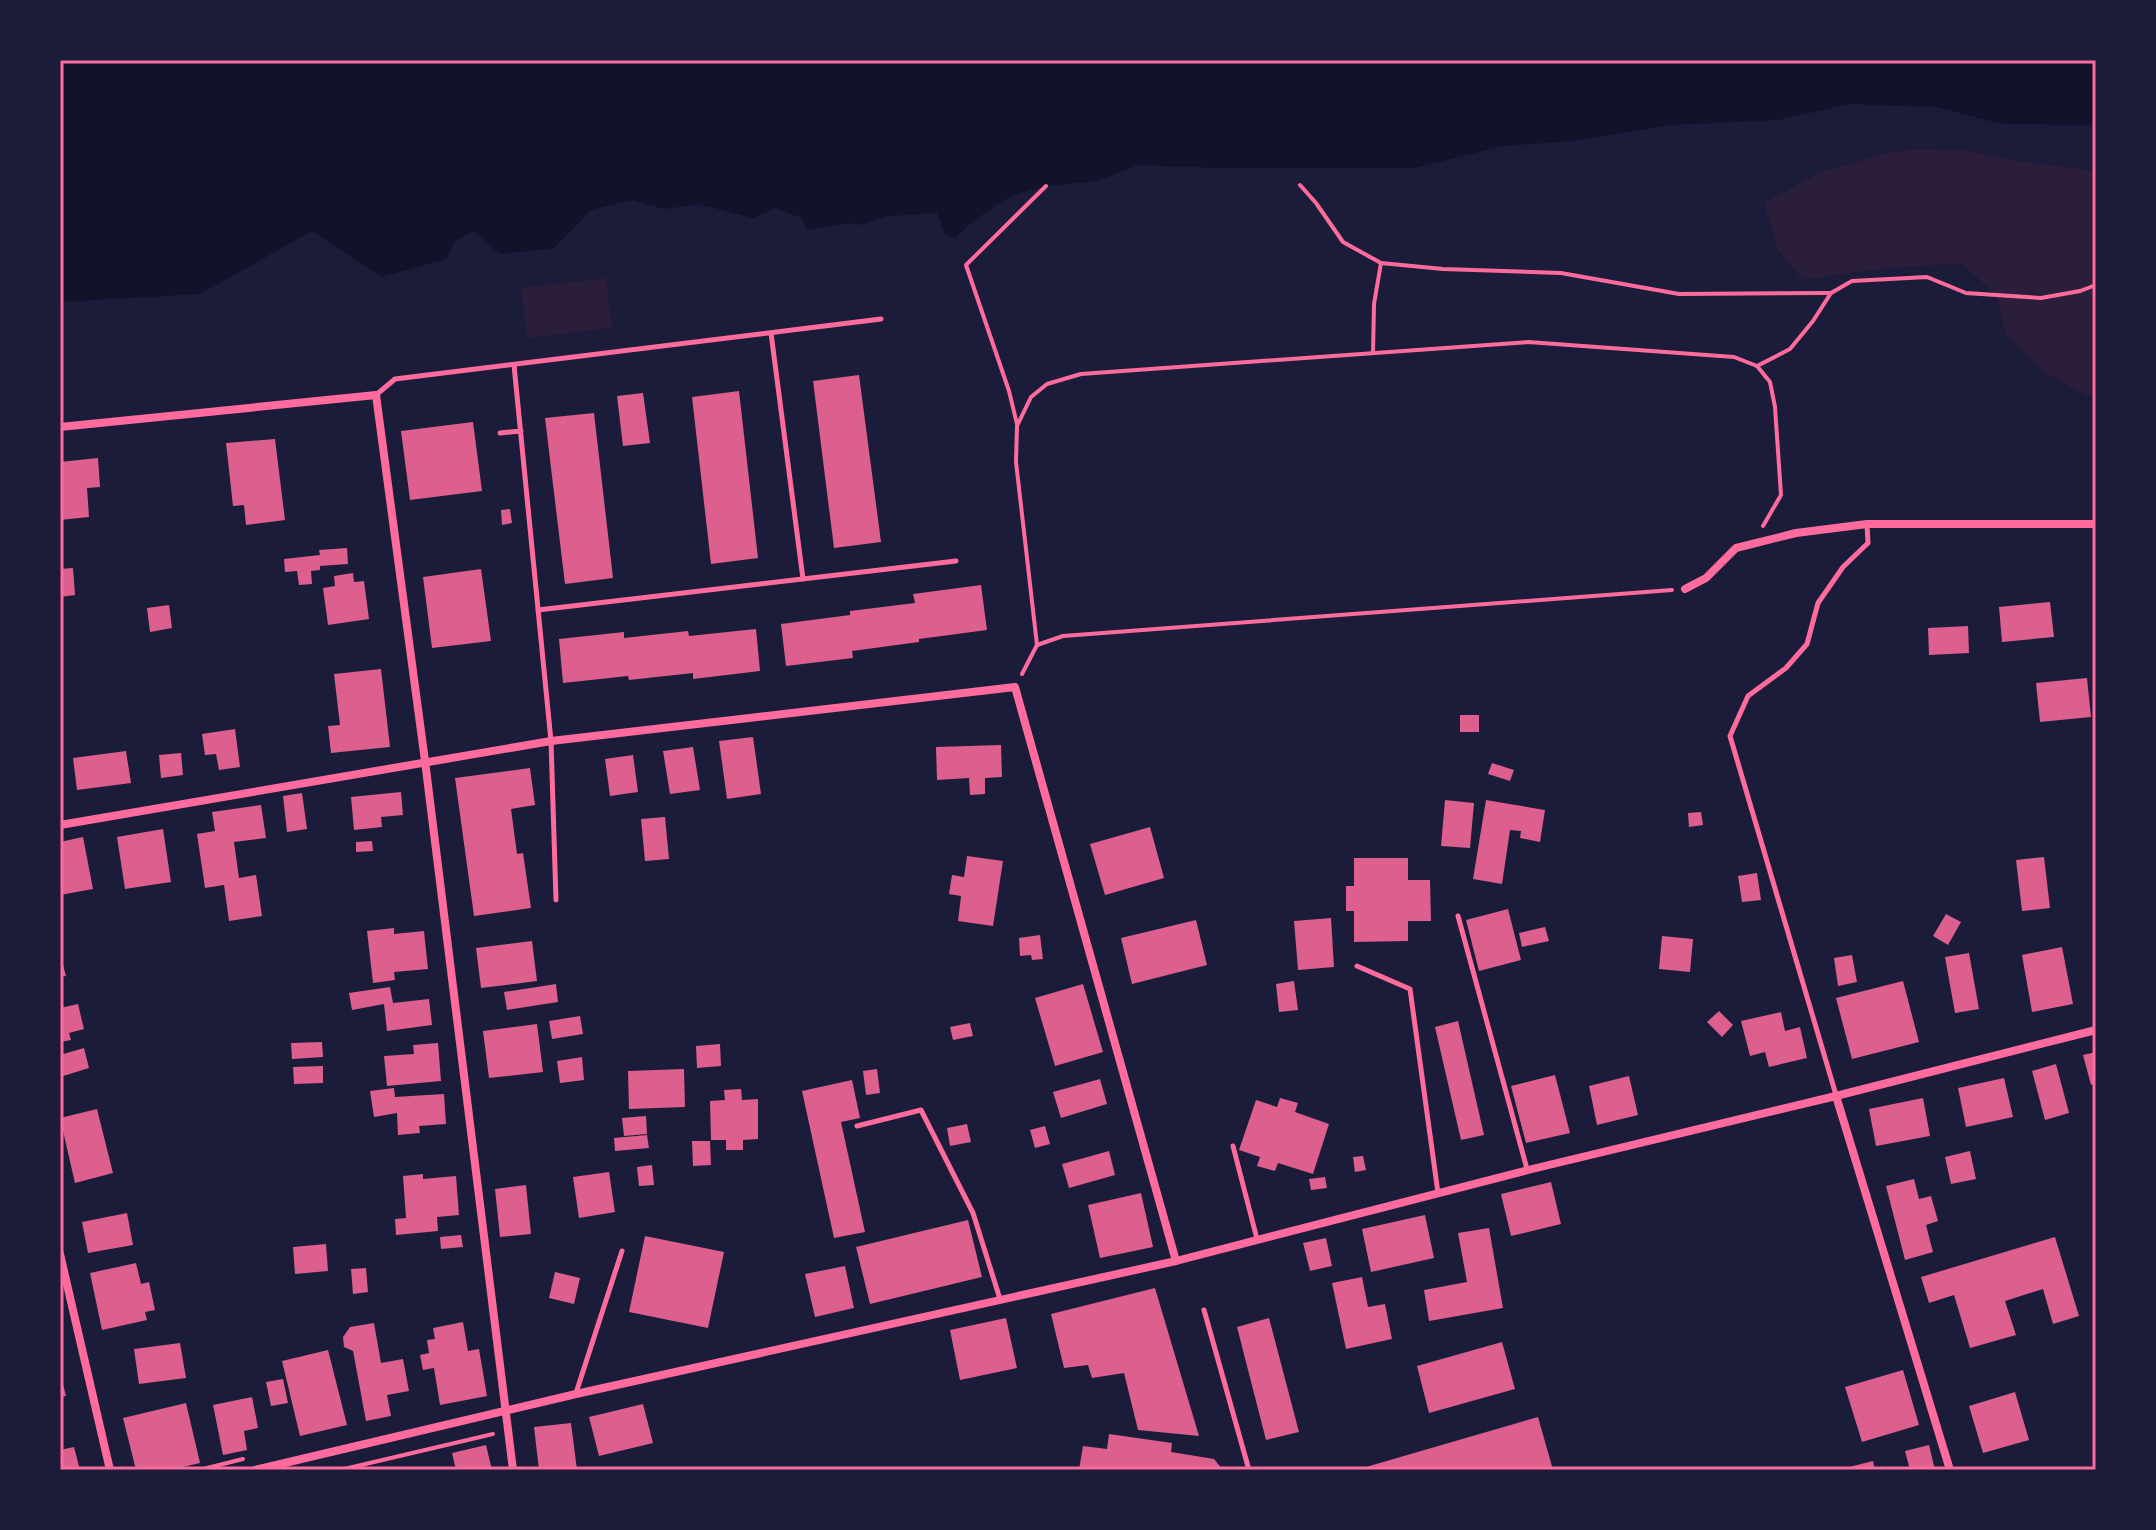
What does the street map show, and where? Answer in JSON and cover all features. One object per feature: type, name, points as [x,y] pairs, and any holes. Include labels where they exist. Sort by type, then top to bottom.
[{"type":"street","points":[[60,427],[376,395],[513,1470]]},
{"type":"street","points":[[1685,589],[1706,578],[1736,548],[1796,533],[1867,524],[2096,524]]},
{"type":"street","points":[[60,825],[551,741],[1015,687],[1176,1261]]},
{"type":"street","points":[[255,1470],[576,1394],[1176,1261],[1528,1170],[2096,1030]]},
{"type":"street","points":[[1836,1096],[1950,1470]]},
{"type":"street","points":[[60,1254],[110,1470]]},
{"type":"lane","points":[[376,395],[395,379],[881,319]]},
{"type":"lane","points":[[771,333],[803,579]]},
{"type":"lane","points":[[514,365],[551,741],[556,900]]},
{"type":"lane","points":[[500,433],[521,431]]},
{"type":"lane","points":[[1836,1096],[1730,736],[1748,696],[1786,668],[1807,644],[1818,603],[1843,567],[1868,543],[1867,524]]},
{"type":"lane","points":[[538,610],[956,561]]},
{"type":"lane","points":[[1458,916],[1528,1170]]},
{"type":"lane","points":[[1357,966],[1410,989],[1438,1194]]},
{"type":"lane","points":[[857,1126],[921,1110],[973,1213],[1000,1300]]},
{"type":"lane","points":[[1233,1146],[1257,1239]]},
{"type":"lane","points":[[576,1394],[622,1251]]},
{"type":"lane","points":[[1204,1310],[1249,1470]]},
{"type":"path","points":[[1300,185],[1343,242],[1381,263],[1443,269],[1561,273],[1679,294],[1831,293]]},
{"type":"path","points":[[1015,687],[1037,645],[1016,462],[1017,426],[1009,391],[966,265],[1046,186]]},
{"type":"path","points":[[1373,353],[1374,304],[1381,263]]},
{"type":"path","points":[[1757,366],[1790,349],[1831,293],[1852,281],[1927,277],[1966,293],[2041,298],[2096,285]]},
{"type":"path","points":[[1017,426],[1031,397],[1047,384],[1081,374],[1528,342],[1734,357],[1757,366],[1770,382],[1775,407],[1781,495],[1753,543]]},
{"type":"path","points":[[1037,645],[1063,636],[1685,589]]},
{"type":"path","points":[[340,1470],[494,1434],[490,1415]]},
{"type":"shaded area","points":[[60,60],[2096,60],[2096,125],[2002,124],[1936,107],[1850,104],[1778,120],[1672,125],[1572,141],[1502,146],[1414,168],[1138,165],[1097,181],[1046,186],[1021,193],[973,221],[955,238],[945,234],[937,213],[888,216],[860,225],[851,223],[806,230],[802,218],[775,208],[753,218],[699,204],[664,209],[631,200],[591,210],[554,248],[500,254],[473,231],[455,241],[447,259],[381,277],[312,231],[200,294],[60,302]]},
{"type":"shaded area","points":[[1919,149],[1970,151],[2096,171],[2096,395],[2085,395],[2046,373],[2005,333],[1996,295],[1961,263],[1870,270],[1803,280],[1778,250],[1764,203],[1819,173],[1886,153]]},
{"type":"shaded area","points":[[606,278],[612,328],[527,338],[521,288]]},
{"type":"building","points":[[859,375],[881,542],[834,548],[813,381]]},
{"type":"building","points":[[739,391],[758,558],[711,564],[692,397]]},
{"type":"building","points":[[643,393],[650,443],[623,446],[617,396]]},
{"type":"building","points":[[594,413],[613,578],[565,584],[545,418]]},
{"type":"building","points":[[473,422],[482,491],[410,500],[401,431]]},
{"type":"building","points":[[275,439],[285,520],[246,525],[244,505],[233,506],[226,443]]},
{"type":"building","points":[[98,458],[100,487],[87,488],[89,517],[60,520],[60,462]]},
{"type":"building","points":[[510,509],[512,523],[502,525],[501,510]]},
{"type":"building","points":[[347,548],[348,564],[320,566],[320,570],[311,571],[312,584],[299,585],[297,571],[285,572],[284,559],[320,555],[319,550]]},
{"type":"building","points":[[73,568],[75,595],[60,597],[60,569]]},
{"type":"building","points":[[481,569],[491,641],[432,648],[423,577]]},
{"type":"building","points":[[353,573],[354,582],[364,581],[369,619],[328,625],[323,588],[335,586],[334,576]]},
{"type":"building","points":[[981,585],[987,630],[852,651],[853,658],[786,666],[781,624],[915,603],[913,594]]},
{"type":"building","points":[[2050,602],[2054,637],[2002,642],[1999,607]]},
{"type":"building","points":[[169,605],[172,628],[150,632],[147,608]]},
{"type":"building","points":[[1968,626],[1969,653],[1929,655],[1928,628]]},
{"type":"building","points":[[756,629],[760,671],[693,679],[693,673],[563,683],[559,639],[624,632],[624,638],[688,631],[689,636]]},
{"type":"building","points":[[381,669],[390,747],[331,753],[328,726],[340,725],[334,674]]},
{"type":"building","points":[[2087,678],[2091,717],[2040,722],[2036,683]]},
{"type":"building","points":[[1460,715],[1479,715],[1479,732],[1460,732]]},
{"type":"building","points":[[235,729],[240,767],[219,770],[216,754],[205,755],[202,734]]},
{"type":"building","points":[[753,737],[761,794],[727,799],[719,741]]},
{"type":"building","points":[[1001,745],[1002,777],[985,778],[985,794],[970,795],[969,778],[937,780],[936,747]]},
{"type":"building","points":[[693,747],[700,790],[670,794],[663,751]]},
{"type":"building","points":[[126,751],[131,783],[77,790],[73,758]]},
{"type":"building","points":[[181,753],[183,775],[161,778],[159,755]]},
{"type":"building","points":[[633,755],[638,792],[610,796],[605,759]]},
{"type":"building","points":[[1492,763],[1514,770],[1510,781],[1488,774]]},
{"type":"building","points":[[530,768],[535,805],[511,809],[517,854],[523,853],[531,908],[474,916],[455,778]]},
{"type":"building","points":[[401,792],[403,815],[381,817],[382,827],[354,830],[351,797]]},
{"type":"building","points":[[302,793],[307,829],[287,832],[283,796]]},
{"type":"building","points":[[1445,800],[1474,803],[1470,848],[1441,846]]},
{"type":"building","points":[[1486,800],[1545,810],[1540,842],[1520,838],[1521,831],[1510,830],[1502,884],[1473,879]]},
{"type":"building","points":[[261,805],[266,838],[234,842],[239,878],[256,875],[262,916],[229,921],[224,885],[205,888],[197,834],[215,831],[212,812]]},
{"type":"building","points":[[1701,812],[1703,825],[1689,827],[1688,813]]},
{"type":"building","points":[[665,817],[669,859],[645,861],[641,819]]},
{"type":"building","points":[[1150,827],[1164,878],[1105,895],[1090,844]]},
{"type":"building","points":[[163,829],[171,882],[125,889],[117,837]]},
{"type":"building","points":[[83,837],[93,889],[60,895],[60,842]]},
{"type":"building","points":[[372,841],[373,851],[356,852],[356,842]]},
{"type":"building","points":[[967,856],[1003,861],[993,926],[958,921],[961,896],[949,894],[952,875],[964,877]]},
{"type":"building","points":[[2044,857],[2050,908],[2022,911],[2016,860]]},
{"type":"building","points":[[1354,858],[1408,858],[1408,880],[1430,880],[1431,921],[1408,921],[1408,941],[1354,942],[1354,911],[1346,911],[1346,886],[1354,886]]},
{"type":"building","points":[[1757,873],[1761,900],[1742,902],[1738,876]]},
{"type":"building","points":[[1508,909],[1521,960],[1479,971],[1466,920]]},
{"type":"building","points":[[1946,914],[1961,922],[1948,945],[1933,936]]},
{"type":"building","points":[[1331,918],[1334,967],[1298,970],[1294,921]]},
{"type":"building","points":[[1196,920],[1207,965],[1132,984],[1121,938]]},
{"type":"building","points":[[1545,927],[1549,941],[1522,947],[1519,933]]},
{"type":"building","points":[[394,928],[394,934],[424,931],[428,969],[394,972],[395,980],[373,983],[367,931]]},
{"type":"building","points":[[1040,935],[1043,959],[1032,960],[1031,955],[1020,956],[1019,938]]},
{"type":"building","points":[[1662,936],[1693,939],[1690,972],[1659,969]]},
{"type":"building","points":[[532,941],[537,981],[481,988],[476,948]]},
{"type":"building","points":[[2062,947],[2073,1004],[2032,1012],[2022,955]]},
{"type":"building","points":[[1969,953],[1979,1009],[1955,1013],[1945,957]]},
{"type":"building","points":[[60,954],[66,976],[60,977]]},
{"type":"building","points":[[1852,955],[1857,982],[1838,986],[1834,958]]},
{"type":"building","points":[[1294,981],[1298,1010],[1279,1012],[1276,984]]},
{"type":"building","points":[[1903,981],[1919,1042],[1852,1059],[1836,998]]},
{"type":"building","points":[[556,984],[558,1002],[507,1010],[504,992]]},
{"type":"building","points":[[1083,984],[1103,1052],[1055,1066],[1035,998]]},
{"type":"building","points":[[390,987],[393,1003],[429,999],[432,1025],[387,1031],[384,1004],[352,1010],[349,993]]},
{"type":"building","points":[[78,1004],[84,1029],[69,1033],[71,1040],[60,1042],[60,1008]]},
{"type":"building","points":[[1719,1011],[1733,1025],[1722,1037],[1707,1022]]},
{"type":"building","points":[[1781,1012],[1785,1031],[1800,1027],[1807,1058],[1769,1067],[1765,1052],[1750,1056],[1741,1021]]},
{"type":"building","points":[[580,1016],[583,1034],[552,1039],[549,1021]]},
{"type":"building","points":[[1458,1021],[1484,1135],[1461,1140],[1435,1027]]},
{"type":"building","points":[[970,1023],[973,1036],[953,1040],[950,1027]]},
{"type":"building","points":[[537,1024],[543,1072],[489,1078],[483,1031]]},
{"type":"building","points":[[322,1042],[323,1057],[292,1059],[291,1043]]},
{"type":"building","points":[[438,1043],[441,1081],[387,1086],[384,1056],[414,1054],[413,1045]]},
{"type":"building","points":[[720,1044],[721,1066],[697,1068],[696,1046]]},
{"type":"building","points":[[84,1048],[89,1068],[60,1077],[60,1055]]},
{"type":"building","points":[[2096,1052],[2096,1083],[2091,1085],[2083,1055]]},
{"type":"building","points":[[582,1057],[584,1080],[560,1083],[557,1061]]},
{"type":"building","points":[[2056,1064],[2069,1113],[2045,1120],[2032,1071]]},
{"type":"building","points":[[323,1066],[323,1083],[294,1084],[293,1067]]},
{"type":"building","points":[[684,1069],[685,1107],[629,1109],[628,1071]]},
{"type":"building","points":[[877,1069],[880,1093],[866,1095],[863,1071]]},
{"type":"building","points":[[1555,1075],[1570,1133],[1526,1143],[1511,1086]]},
{"type":"building","points":[[1629,1076],[1638,1115],[1597,1125],[1589,1086]]},
{"type":"building","points":[[2004,1078],[2013,1117],[1966,1127],[1958,1088]]},
{"type":"building","points":[[1100,1079],[1107,1104],[1061,1118],[1053,1092]]},
{"type":"building","points":[[852,1080],[860,1118],[841,1122],[865,1232],[834,1238],[802,1091]]},
{"type":"building","points":[[394,1088],[395,1097],[444,1094],[446,1124],[419,1126],[420,1133],[398,1135],[397,1113],[374,1117],[370,1091]]},
{"type":"building","points":[[741,1089],[742,1100],[758,1099],[758,1139],[743,1140],[743,1150],[726,1150],[726,1140],[711,1140],[710,1101],[725,1100],[724,1090]]},
{"type":"building","points":[[1280,1098],[1298,1103],[1295,1112],[1329,1124],[1313,1174],[1278,1163],[1275,1171],[1257,1166],[1260,1157],[1239,1150],[1256,1100],[1277,1107]]},
{"type":"building","points":[[1923,1098],[1930,1136],[1876,1146],[1869,1109]]},
{"type":"building","points":[[97,1109],[113,1173],[75,1183],[60,1118]]},
{"type":"building","points":[[646,1116],[647,1134],[624,1136],[622,1118]]},
{"type":"building","points":[[967,1124],[971,1142],[950,1146],[947,1128]]},
{"type":"building","points":[[1045,1126],[1050,1144],[1035,1148],[1030,1130]]},
{"type":"building","points":[[647,1135],[649,1148],[615,1151],[614,1138]]},
{"type":"building","points":[[692,1141],[710,1141],[711,1165],[693,1166]]},
{"type":"building","points":[[1109,1151],[1115,1175],[1069,1188],[1062,1164]]},
{"type":"building","points":[[1970,1151],[1976,1179],[1951,1184],[1945,1157]]},
{"type":"building","points":[[1363,1156],[1366,1170],[1355,1172],[1353,1157]]},
{"type":"building","points":[[652,1165],[654,1185],[639,1186],[637,1167]]},
{"type":"building","points":[[609,1172],[615,1212],[579,1218],[573,1177]]},
{"type":"building","points":[[423,1174],[423,1179],[456,1176],[459,1215],[437,1217],[438,1231],[396,1235],[395,1219],[406,1218],[403,1176]]},
{"type":"building","points":[[1325,1177],[1327,1188],[1311,1190],[1309,1179]]},
{"type":"building","points":[[1914,1179],[1919,1199],[1931,1196],[1938,1221],[1926,1225],[1933,1252],[1905,1260],[1886,1186]]},
{"type":"building","points":[[1551,1182],[1561,1224],[1511,1236],[1501,1194]]},
{"type":"building","points":[[526,1185],[531,1234],[500,1237],[495,1189]]},
{"type":"building","points":[[1141,1193],[1153,1247],[1100,1258],[1088,1205]]},
{"type":"building","points":[[127,1213],[133,1245],[88,1253],[82,1222]]},
{"type":"building","points":[[1425,1215],[1434,1258],[1371,1272],[1362,1229]]},
{"type":"building","points":[[968,1220],[982,1277],[870,1304],[856,1247]]},
{"type":"building","points":[[1489,1228],[1503,1308],[1429,1321],[1424,1290],[1467,1282],[1458,1233]]},
{"type":"building","points":[[461,1235],[463,1247],[441,1249],[440,1237]]},
{"type":"building","points":[[645,1236],[724,1252],[708,1328],[629,1312]]},
{"type":"building","points":[[2055,1237],[2079,1316],[2053,1324],[2043,1289],[2005,1301],[2016,1335],[1970,1348],[1954,1295],[1929,1303],[1921,1277]]},
{"type":"building","points":[[1326,1238],[1332,1266],[1310,1271],[1303,1243]]},
{"type":"building","points":[[326,1244],[328,1271],[295,1274],[293,1247]]},
{"type":"building","points":[[136,1263],[141,1284],[149,1282],[155,1310],[145,1312],[147,1320],[102,1330],[90,1273]]},
{"type":"building","points":[[845,1266],[854,1308],[815,1317],[805,1274]]},
{"type":"building","points":[[366,1268],[368,1292],[353,1294],[351,1269]]},
{"type":"building","points":[[555,1272],[580,1278],[574,1304],[549,1298]]},
{"type":"building","points":[[1362,1277],[1368,1307],[1385,1304],[1392,1339],[1346,1349],[1332,1283]]},
{"type":"building","points":[[1155,1288],[1199,1436],[1138,1430],[1124,1373],[1092,1378],[1088,1365],[1064,1368],[1051,1314]]},
{"type":"building","points":[[1006,1318],[1017,1368],[960,1380],[950,1330]]},
{"type":"building","points":[[1269,1318],[1299,1432],[1266,1440],[1237,1327]]},
{"type":"building","points":[[463,1322],[468,1351],[479,1349],[487,1396],[440,1405],[434,1368],[423,1370],[420,1355],[429,1353],[427,1340],[435,1339],[433,1328]]},
{"type":"building","points":[[374,1323],[381,1363],[403,1359],[409,1391],[387,1395],[391,1416],[366,1421],[353,1351],[344,1347],[343,1337],[350,1327]]},
{"type":"building","points":[[1502,1342],[1515,1389],[1429,1413],[1417,1366]]},
{"type":"building","points":[[180,1343],[186,1378],[139,1384],[134,1349]]},
{"type":"building","points":[[328,1350],[347,1425],[300,1436],[282,1361]]},
{"type":"building","points":[[1903,1370],[1919,1425],[1862,1442],[1845,1387]]},
{"type":"building","points":[[60,1373],[66,1396],[60,1397]]},
{"type":"building","points":[[283,1379],[288,1403],[271,1406],[266,1382]]},
{"type":"building","points":[[2015,1392],[2029,1440],[1983,1453],[1969,1406]]},
{"type":"building","points":[[252,1397],[258,1428],[244,1431],[247,1450],[223,1455],[213,1405]]},
{"type":"building","points":[[186,1403],[200,1463],[170,1470],[136,1470],[123,1418]]},
{"type":"building","points":[[643,1404],[653,1443],[599,1456],[589,1417]]},
{"type":"building","points":[[1538,1417],[1553,1470],[1359,1470],[1359,1469]]},
{"type":"building","points":[[571,1423],[577,1470],[539,1470],[534,1427]]},
{"type":"building","points":[[1109,1434],[1172,1443],[1171,1452],[1214,1459],[1223,1470],[1079,1470],[1083,1446],[1107,1449]]},
{"type":"building","points":[[486,1445],[492,1470],[456,1470],[452,1453]]},
{"type":"building","points":[[1929,1445],[1935,1470],[1910,1470],[1905,1451]]},
{"type":"building","points":[[74,1447],[80,1470],[60,1470],[60,1450]]},
{"type":"building","points":[[1873,1461],[1875,1470],[1841,1469]]}]
